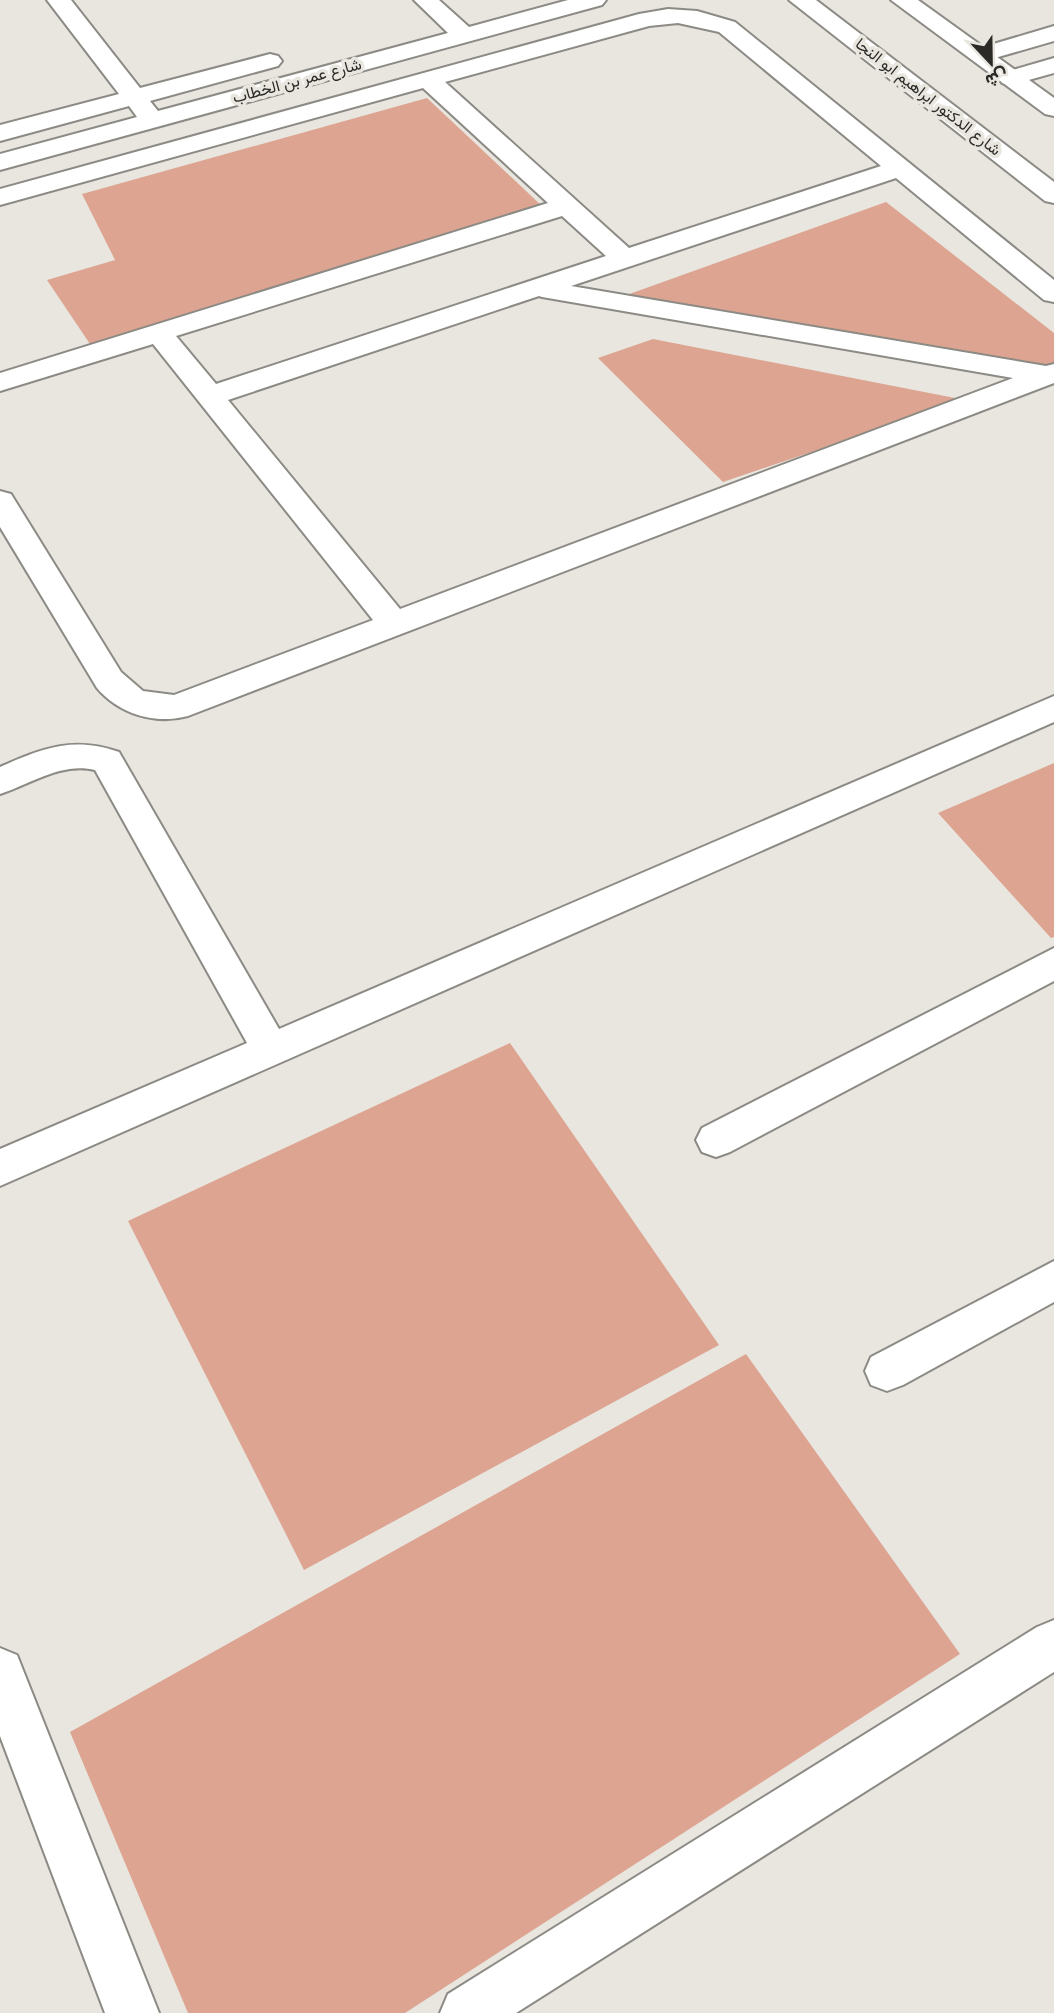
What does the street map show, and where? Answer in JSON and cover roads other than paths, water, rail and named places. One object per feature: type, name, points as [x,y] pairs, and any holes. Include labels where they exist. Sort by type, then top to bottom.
[{"type":"street","points":[[59,0],[153,120]]},
{"type":"street","name":"شارع عمر بن الخطاب","points":[[0,162],[594,0]]},
{"type":"street","name":"شارع الدكتور ابراهيم ابو النجا","points":[[801,0],[1054,195]]},
{"type":"street","points":[[905,0],[1054,109]]},
{"type":"street","points":[[435,8],[464,36]]},
{"type":"street","points":[[416,23],[435,8],[467,9]]},
{"type":"street","points":[[0,197],[647,19],[672,15],[701,16],[727,27],[1054,294]]},
{"type":"street","points":[[981,55],[1054,33]]},
{"type":"street","name":"شارع عمر بن الخطاب","points":[[0,133],[295,54]]},
{"type":"street","points":[[1012,78],[1054,65]]},
{"type":"street","points":[[428,80],[625,259]]},
{"type":"street","points":[[209,396],[899,168]]},
{"type":"street","points":[[0,382],[567,206]]},
{"type":"street","points":[[536,288],[1051,374]]},
{"type":"street","points":[[158,332],[395,625]]},
{"type":"street","points":[[0,500],[109,680],[122,697],[147,707],[176,707],[1051,374]]},
{"type":"street","points":[[0,1168],[1054,708]]},
{"type":"street","points":[[0,780],[79,753],[94,754],[107,761],[271,1050]]},
{"type":"street","points":[[716,1140],[1054,963]]},
{"type":"street","points":[[887,1371],[1054,1279]]},
{"type":"street","points":[[476,2010],[1054,1644]]},
{"type":"street","points":[[0,1672],[132,2013]]}]
